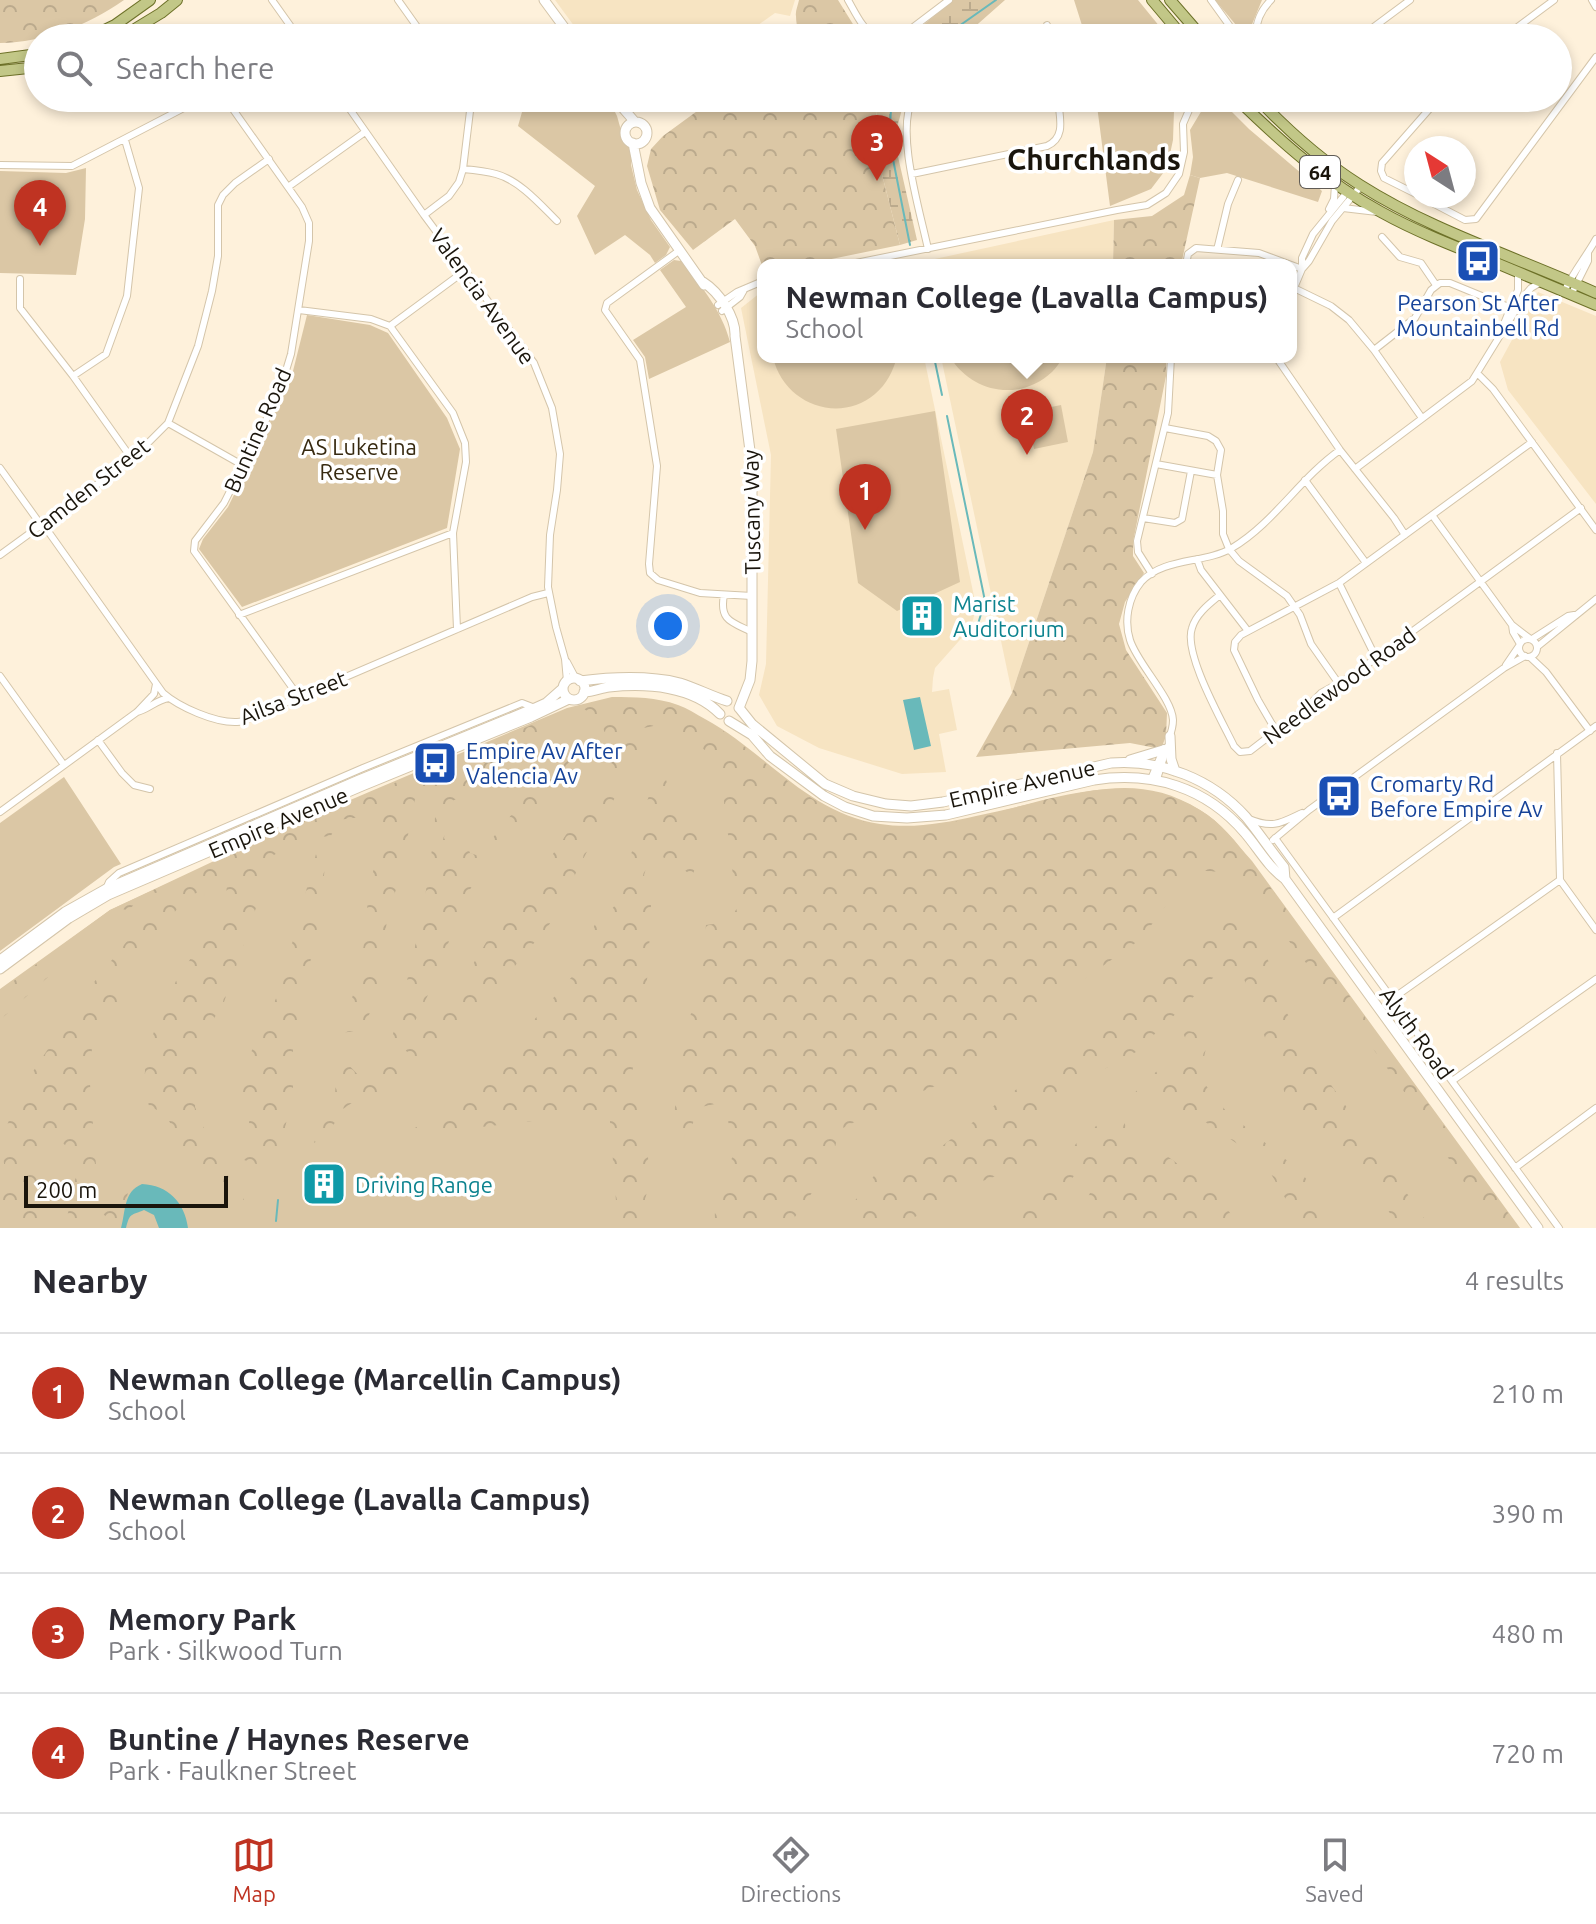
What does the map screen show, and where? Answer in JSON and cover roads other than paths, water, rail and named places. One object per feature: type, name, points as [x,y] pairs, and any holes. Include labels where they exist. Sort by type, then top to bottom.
[{"type":"main road","points":[[116,24],[150,0]]},
{"type":"main road","points":[[143,24],[177,0]]},
{"type":"main road","points":[[544,0],[562,24]]},
{"type":"main road","points":[[1170,0],[1191,24]]},
{"type":"main road","points":[[1157,2],[1174,24]]},
{"type":"main road","points":[[0,59],[24,56]]},
{"type":"main road","points":[[0,71],[24,68]]},
{"type":"main road","points":[[623,112],[631,125],[627,138],[639,144],[647,135],[645,127],[631,125]]},
{"type":"main road","name":"64","points":[[1250,112],[1335,184],[1354,189],[1596,293]]},
{"type":"main road","name":"64","points":[[1271,112],[1381,212],[1430,236],[1596,305]]},
{"type":"main road","name":"Tuscany Way","points":[[639,168],[644,141]]},
{"type":"main road","name":"Tuscany Way","points":[[633,143],[650,208],[709,286],[735,328],[752,466],[750,680],[740,709]]},
{"type":"main road","points":[[621,678],[662,680],[735,702],[740,709],[737,717],[729,721],[702,699],[663,688],[620,686],[584,692],[578,699],[569,699],[563,692],[572,682],[621,678]]},
{"type":"main road","points":[[572,682],[584,686],[584,692]]},
{"type":"main road","name":"Empire Avenue","points":[[0,960],[65,912],[106,889],[359,779],[535,708],[572,682]]},
{"type":"main road","points":[[720,714],[721,704],[746,689]]},
{"type":"main road","name":"Empire Avenue","points":[[0,969],[69,918],[108,895],[359,779],[531,717],[569,699]]},
{"type":"main road","name":"Empire Avenue","points":[[740,709],[752,724],[825,784],[853,796],[886,804],[911,806],[943,802],[1088,767],[1123,762],[1175,771],[1220,793],[1246,818],[1267,845],[1276,873],[1285,879],[1538,1228]]},
{"type":"main road","name":"Empire Avenue","points":[[729,721],[746,730],[770,756],[824,796],[873,816],[907,818],[946,815],[1118,776],[1154,779],[1179,787],[1208,801],[1243,831],[1267,845]]},
{"type":"main road","points":[[1123,762],[1167,743],[1175,771]]},
{"type":"street","points":[[272,0],[289,24]]},
{"type":"street","points":[[398,0],[415,24]]},
{"type":"street","points":[[848,0],[861,24]]},
{"type":"street","points":[[917,24],[949,0]]},
{"type":"street","points":[[1211,0],[1228,24]]},
{"type":"street","points":[[1256,24],[1271,0]]},
{"type":"street","points":[[1378,24],[1410,0]]},
{"type":"street","points":[[1522,24],[1554,0]]},
{"type":"street","points":[[1592,0],[1596,7]]},
{"type":"street","points":[[1572,89],[1596,57]]},
{"type":"street","points":[[0,165],[72,166],[177,112]]},
{"type":"street","name":"Buntine Road","points":[[235,112],[302,207],[309,223],[309,241],[291,354],[281,387],[244,466],[224,503],[195,541],[194,551],[299,697]]},
{"type":"street","name":"Valencia Avenue","points":[[351,112],[534,363],[552,408],[560,454],[550,535],[548,593],[572,682]]},
{"type":"street","points":[[424,215],[449,196],[459,182],[470,112]]},
{"type":"street","points":[[909,112],[906,144],[928,249]]},
{"type":"street","points":[[912,174],[1047,146],[1054,143],[1061,131],[1059,112]]},
{"type":"street","points":[[877,259],[1147,205],[1166,193],[1179,174],[1184,152],[1183,124],[1188,112]]},
{"type":"street","points":[[1406,136],[1427,112]]},
{"type":"street","points":[[1442,208],[1465,220],[1476,219],[1555,112]]},
{"type":"street","points":[[288,187],[365,132]]},
{"type":"street","points":[[1404,138],[1380,167],[1384,178],[1404,188]]},
{"type":"street","points":[[73,376],[106,354],[127,296],[139,188],[125,140]]},
{"type":"street","name":"Camden Street","points":[[0,555],[132,459],[168,423],[198,346],[212,291],[218,256],[218,205],[235,183],[269,159]]},
{"type":"street","points":[[463,169],[498,174],[509,180],[557,221]]},
{"type":"street","points":[[1217,250],[1228,204],[1238,180]]},
{"type":"street","points":[[1326,216],[1334,199],[1335,184]]},
{"type":"street","points":[[1297,280],[1354,189]]},
{"type":"street","points":[[1302,269],[1302,258],[1313,234],[1326,216],[1354,189]]},
{"type":"street","points":[[1343,208],[1381,212]]},
{"type":"street","points":[[1382,237],[1400,257],[1424,266],[1436,285]]},
{"type":"street","points":[[1567,293],[1582,258],[1596,239]]},
{"type":"street","points":[[1187,259],[1188,254],[1196,248],[1259,253],[1275,259]]},
{"type":"street","points":[[680,250],[607,303],[605,310],[640,360],[657,466],[650,573],[658,580],[700,593],[752,596]]},
{"type":"street","points":[[1297,267],[1302,269]]},
{"type":"street","points":[[390,326],[466,270]]},
{"type":"street","points":[[1355,469],[1466,387],[1478,374],[1503,329],[1518,290],[1518,272]]},
{"type":"street","points":[[20,279],[20,308],[132,459]]},
{"type":"street","points":[[1503,329],[1525,295],[1541,282]]},
{"type":"street","points":[[1374,350],[1415,318],[1440,283],[1450,283],[1511,308]]},
{"type":"street","points":[[722,306],[737,292],[757,284]]},
{"type":"street","points":[[1297,294],[1339,311],[1374,350],[1422,418]]},
{"type":"street","points":[[299,310],[371,319],[390,326],[453,413],[465,443],[466,462],[453,533],[457,629]]},
{"type":"street","points":[[1152,574],[1138,552],[1137,541],[1168,413],[1171,363]]},
{"type":"street","points":[[1280,363],[1340,450],[1405,535]]},
{"type":"street","points":[[1478,374],[1493,389],[1596,530]]},
{"type":"street","points":[[168,423],[244,466]]},
{"type":"street","points":[[1165,428],[1208,436],[1216,441],[1221,450],[1217,475],[1223,534],[1229,549],[1239,561],[1287,596],[1311,644],[1339,684]]},
{"type":"street","points":[[1276,731],[1234,650],[1235,642],[1241,635],[1339,583],[1532,442]]},
{"type":"street","points":[[1154,779],[1173,718],[1131,643],[1127,626],[1130,603],[1141,583],[1165,567],[1222,553],[1245,540],[1340,450]]},
{"type":"street","points":[[1156,464],[1217,475]]},
{"type":"street","name":"Ailsa Street","points":[[0,468],[156,684],[177,704],[214,718],[237,722],[532,597],[548,593]]},
{"type":"street","points":[[1143,518],[1175,523],[1182,519],[1191,471]]},
{"type":"street","points":[[1305,480],[1366,563]]},
{"type":"street","name":"Needlewood Road","points":[[1220,595],[1205,607],[1192,627],[1190,636],[1194,661],[1234,746],[1240,752],[1250,751],[1321,693],[1376,658],[1581,508]]},
{"type":"street","points":[[1432,515],[1512,625],[1531,639],[1546,672]]},
{"type":"street","points":[[239,615],[453,533]]},
{"type":"street","points":[[1197,559],[1201,570],[1248,631]]},
{"type":"street","points":[[1339,583],[1376,658]]},
{"type":"street","points":[[724,595],[722,609],[725,617],[752,632]]},
{"type":"street","points":[[1267,845],[1309,810],[1504,668],[1534,655],[1537,648],[1596,599]]},
{"type":"street","points":[[1504,668],[1524,639],[1531,639],[1574,615]]},
{"type":"street","points":[[1333,918],[1557,753],[1594,730],[1546,672],[1520,653],[1512,625]]},
{"type":"street","points":[[0,676],[64,765]]},
{"type":"street","points":[[0,812],[137,712],[154,694],[156,684]]},
{"type":"street","points":[[137,712],[169,698]]},
{"type":"street","points":[[98,740],[134,785],[150,789]]},
{"type":"street","points":[[1557,753],[1560,880],[1596,930]]},
{"type":"street","points":[[1246,818],[1272,825],[1286,822],[1309,810]]},
{"type":"street","name":"Alyth Road","points":[[1267,845],[1333,918],[1559,1228]]},
{"type":"street","points":[[1392,999],[1560,880]]},
{"type":"street","points":[[1452,1081],[1596,979]]},
{"type":"street","points":[[1515,1168],[1596,1108]]},
{"type":"water","points":[[920,697],[931,746],[914,750],[903,700]]},
{"type":"water","points":[[142,1184],[160,1188],[174,1197],[183,1211],[188,1228],[159,1228],[154,1215],[144,1210],[132,1215],[126,1228],[121,1228],[128,1197]]},
{"type":"waterway","points":[[962,24],[996,0]]},
{"type":"waterway","points":[[891,112],[889,139],[910,245]]},
{"type":"waterway","points":[[935,363],[942,395]]},
{"type":"waterway","points":[[947,416],[985,601],[974,637]]},
{"type":"waterway","points":[[276,1221],[278,1200]]},
{"type":"place","name":"Memory Park","points":[[877,181]]},
{"type":"place","name":"Buntine / Haynes Reserve","points":[[40,246]]},
{"type":"place","name":"Pearson St After Mountainbell Rd","points":[[1478,261]]},
{"type":"place","name":"Newman College (Lavalla Campus)","points":[[1027,455]]},
{"type":"place","name":"Newman College (Marcellin Campus)","points":[[865,530]]},
{"type":"place","name":"Marist Auditorium","points":[[922,616]]},
{"type":"place","name":"Empire Av After Valencia Av","points":[[435,763]]},
{"type":"place","name":"Cromarty Rd Before Empire Av","points":[[1339,796]]},
{"type":"place","name":"Driving Range","points":[[324,1184]]},
{"type":"district","name":"Churchlands","points":[[1094,159]]},
{"type":"park label","name":"AS Luketina Reserve","points":[[359,458]]}]
